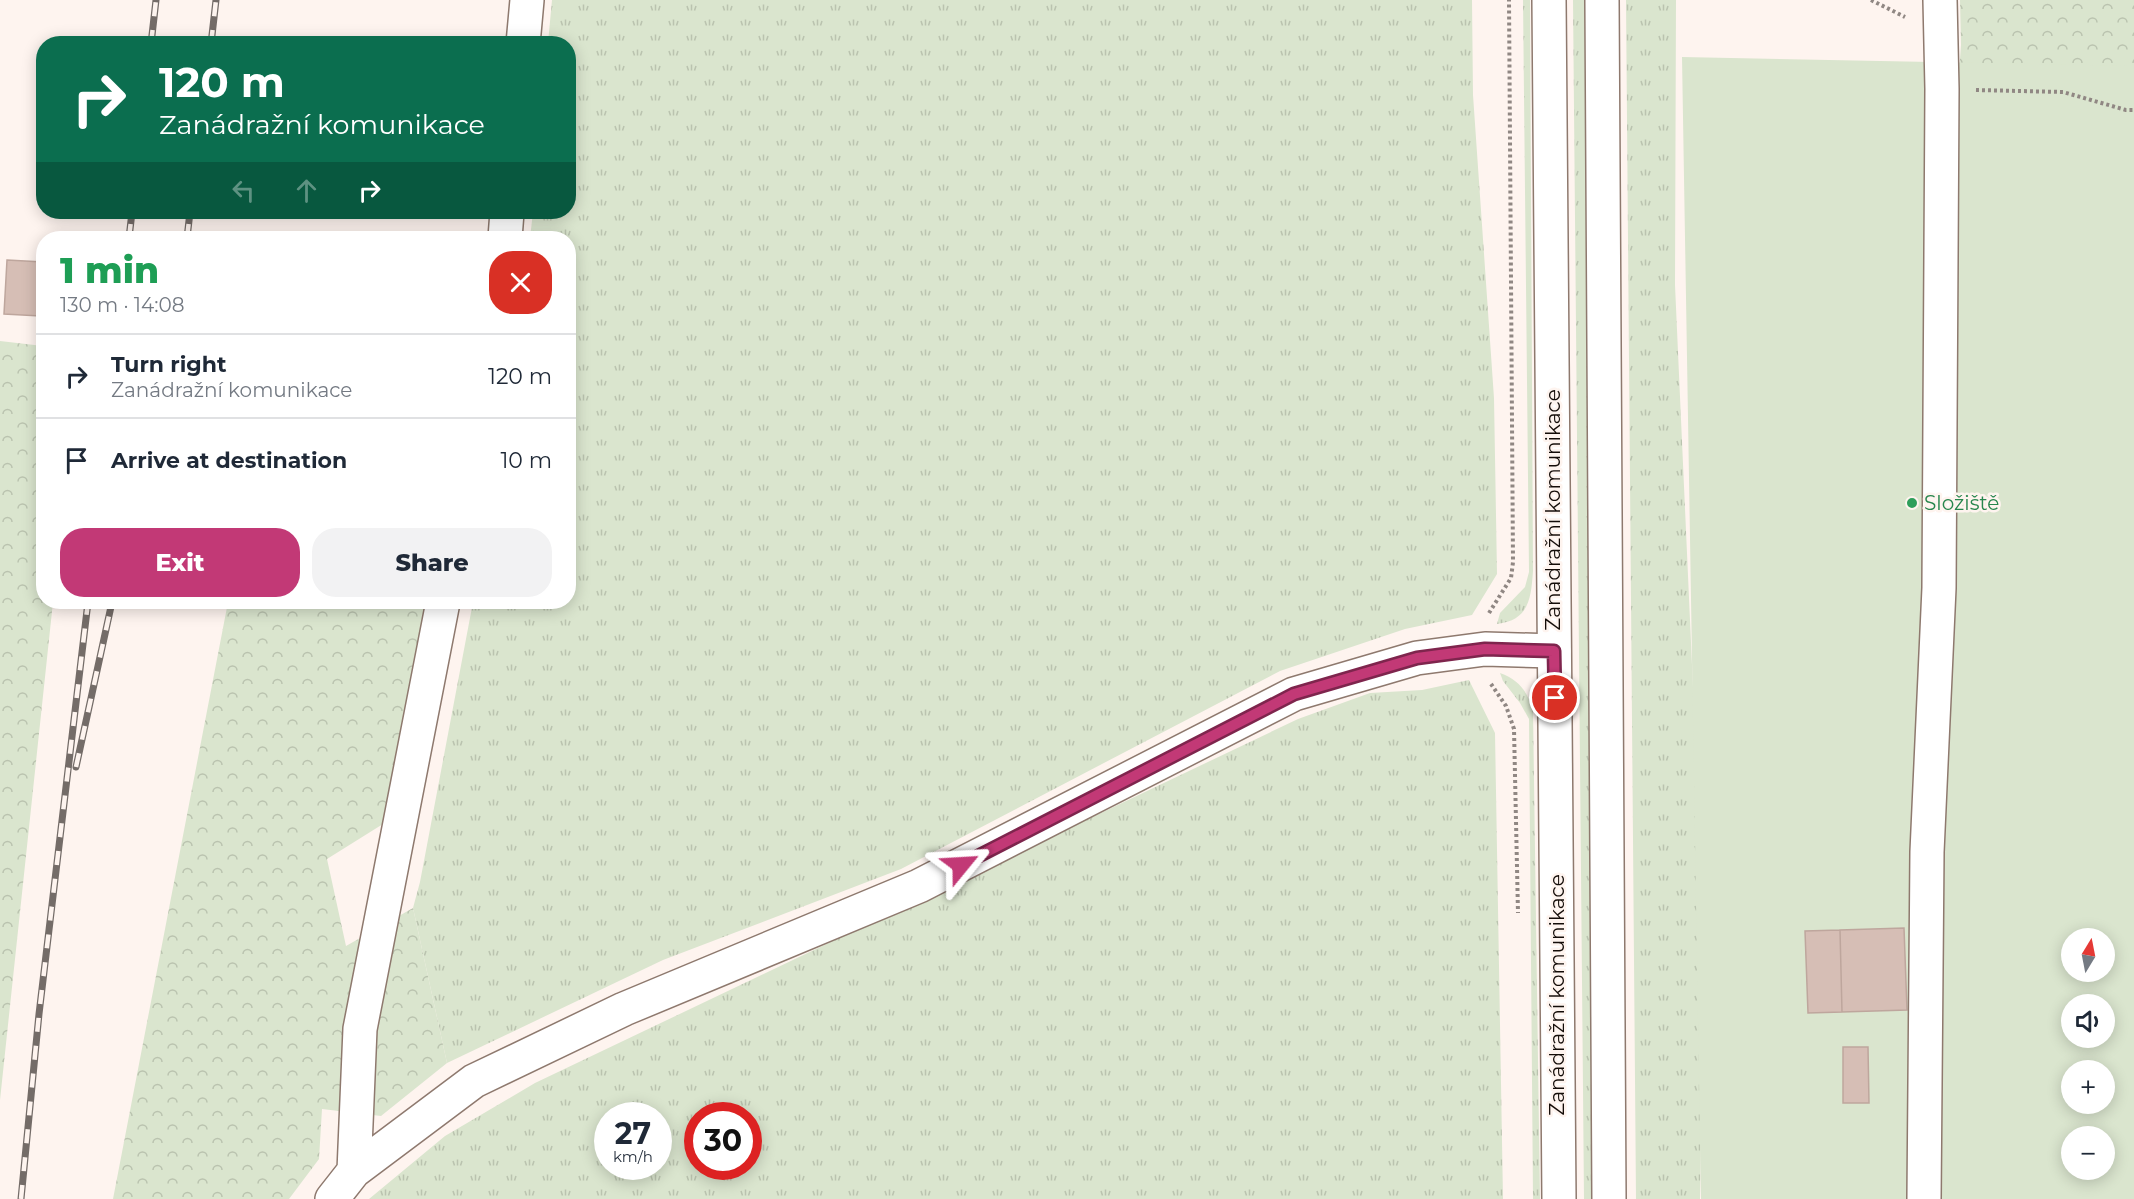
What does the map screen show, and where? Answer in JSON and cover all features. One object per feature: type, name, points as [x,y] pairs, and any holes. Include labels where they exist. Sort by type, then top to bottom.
[{"type":"main road","points":[[524,36],[527,0]]},
{"type":"main road","name":"Zanádražní komunikace","points":[[1549,0],[1559,1199]]},
{"type":"main road","points":[[1602,0],[1609,1199]]},
{"type":"main road","points":[[1924,1199],[1927,852],[1939,588],[1942,88],[1940,0]]},
{"type":"main road","points":[[354,1171],[360,1029],[443,609]]},
{"type":"main road","points":[[332,1199],[354,1171],[474,1081],[624,1009],[919,886],[1294,694],[1417,658],[1485,649],[1554,651]]},
{"type":"path","points":[[1486,618],[1511,578],[1513,562],[1509,0]]},
{"type":"path","points":[[1942,88],[2063,92],[2126,110],[2134,110]]},
{"type":"path","points":[[1488,679],[1506,706],[1514,729],[1518,923]]},
{"type":"green space","points":[[552,0],[1472,0],[1473,95],[1494,398],[1497,574],[1472,615],[1405,629],[1280,671],[901,869],[663,960],[447,1063],[413,908],[420,882],[472,609],[576,609],[576,231],[531,231],[532,219],[576,219],[576,36],[549,36]]},
{"type":"green space","points":[[1523,0],[1530,0],[1533,571],[1529,599],[1522,613],[1508,622],[1497,624],[1500,613],[1525,587],[1529,572]]},
{"type":"green space","points":[[1573,0],[1586,0],[1596,1199],[1584,1199]]},
{"type":"green space","points":[[1626,0],[1676,0],[1675,285],[1704,933],[1700,1199],[1636,1199]]},
{"type":"green space","points":[[1960,0],[2134,0],[2134,175],[1955,131],[1961,45]]},
{"type":"green space","name":"Složiště","points":[[1682,57],[2134,66],[2134,1199],[1701,1199]]},
{"type":"green space","points":[[0,341],[36,345],[36,609],[52,609],[0,1100]]},
{"type":"green space","points":[[227,609],[428,609],[400,754],[383,824],[327,859],[346,946],[413,908],[447,1063],[381,1116],[322,1109],[319,1159],[289,1199],[113,1199]]},
{"type":"green space","points":[[1500,673],[1521,687],[1533,710],[1540,1199],[1533,1199],[1529,719]]},
{"type":"green space","points":[[1469,680],[1495,733],[1503,1199],[369,1199],[445,1136],[535,1083],[1298,719],[1370,693],[1422,690]]},
{"type":"building","points":[[7,260],[36,262],[36,316],[4,314]]},
{"type":"building","points":[[1904,928],[1907,1010],[1842,1012],[1840,930]]},
{"type":"building","points":[[1840,930],[1842,1012],[1808,1013],[1805,931]]},
{"type":"building","points":[[1843,1047],[1868,1047],[1869,1103],[1843,1103]]},
{"type":"railway","points":[[152,36],[156,0]]},
{"type":"railway","points":[[212,36],[216,0]]},
{"type":"railway","points":[[130,231],[131,219]]},
{"type":"railway","points":[[188,231],[189,219]]},
{"type":"railway","points":[[21,1199],[39,1014],[87,609]]},
{"type":"railway","points":[[76,767],[110,609]]},
{"type":"place","name":"Složiště","points":[[1912,503]]},
{"type":"route","points":[[961,865],[1294,694],[1417,658],[1485,649],[1554,651],[1555,698]]}]
